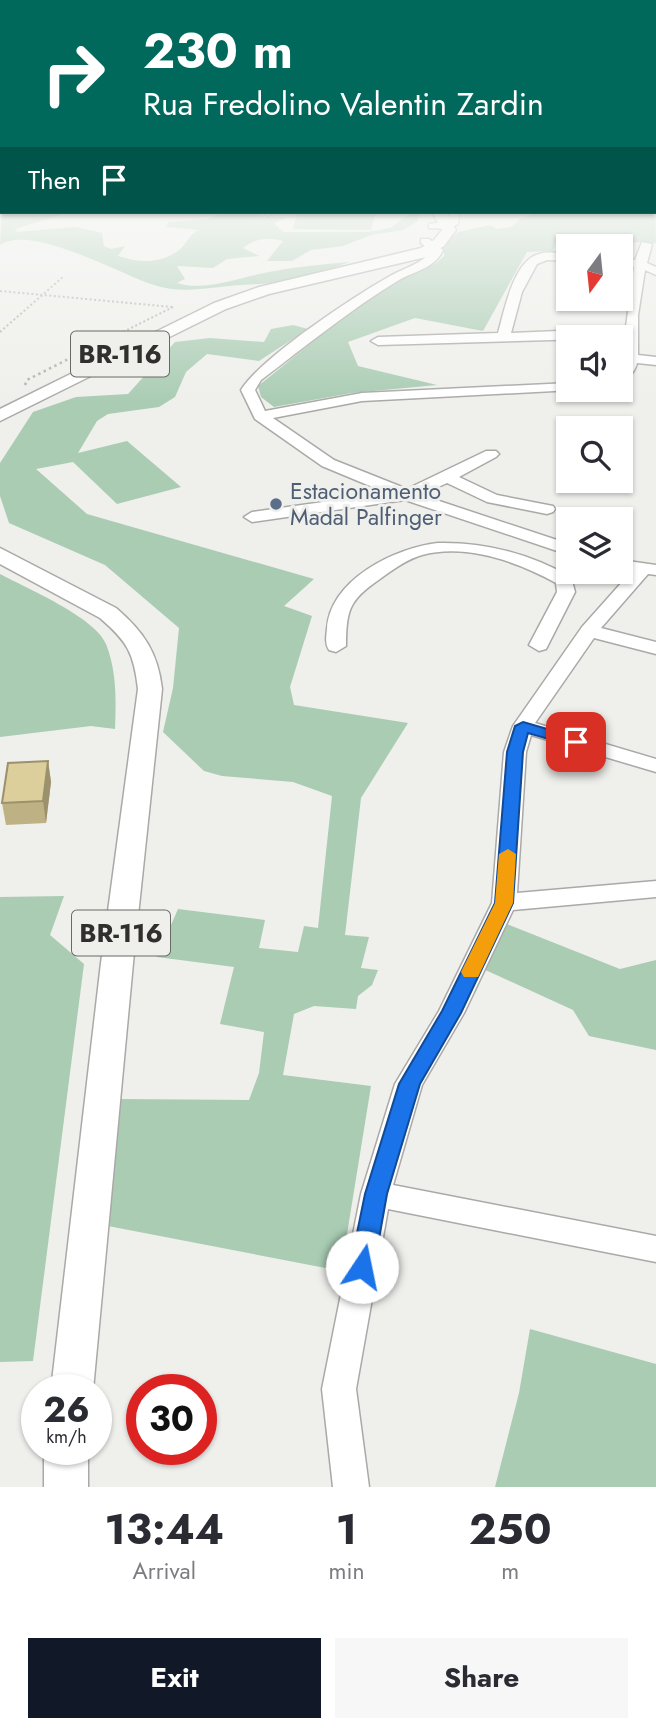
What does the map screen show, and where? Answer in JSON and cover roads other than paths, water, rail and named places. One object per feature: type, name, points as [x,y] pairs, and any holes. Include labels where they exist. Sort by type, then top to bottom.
[{"type":"main road","name":"BR-116","points":[[0,416],[220,306],[264,290],[378,265]]},
{"type":"main road","name":"BR-116","points":[[0,555],[108,613],[123,626],[139,644],[147,660],[150,689],[117,963],[74,1374]]},
{"type":"main road","points":[[66,1465],[66,1487]]},
{"type":"street","points":[[419,265],[356,302],[256,377],[248,390],[260,416],[328,463],[406,495],[556,546]]},
{"type":"street","points":[[503,337],[520,281],[529,265]]},
{"type":"street","points":[[632,325],[640,265]]},
{"type":"street","points":[[378,341],[556,335]]},
{"type":"street","points":[[633,358],[656,361]]},
{"type":"street","points":[[260,416],[362,397],[556,388]]},
{"type":"street","points":[[252,517],[406,495],[491,454]]},
{"type":"street","points":[[447,477],[493,499],[547,509]]},
{"type":"street","points":[[491,552],[513,533]]},
{"type":"street","points":[[336,646],[336,617],[344,595],[393,562],[418,551],[449,548],[491,552],[545,569],[565,581],[566,592],[539,645]]},
{"type":"street","points":[[351,1487],[339,1389],[376,1194],[409,1084],[451,1013],[504,903],[515,752],[523,726],[589,631],[640,568]]},
{"type":"street","points":[[589,631],[656,648]]},
{"type":"street","points":[[523,726],[656,766]]},
{"type":"street","points":[[504,903],[656,890]]},
{"type":"street","points":[[376,1194],[656,1249]]},
{"type":"place","name":"Estacionamento Madal Palfinger","points":[[276,504]]}]
